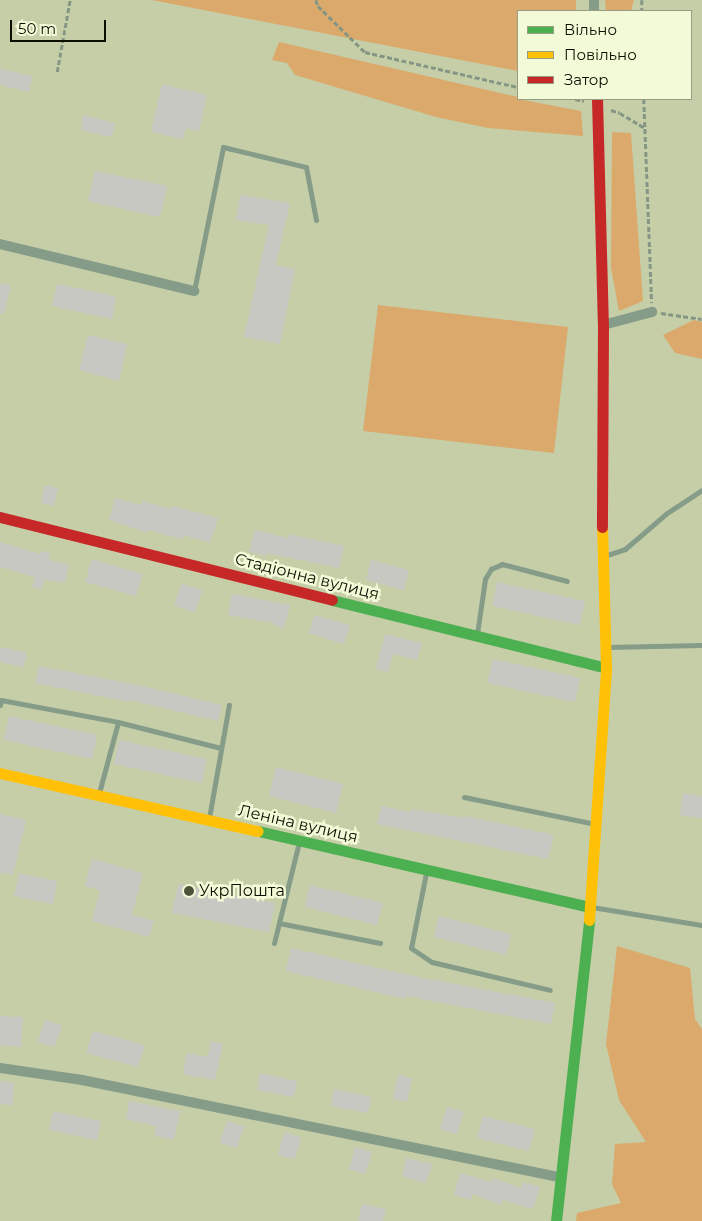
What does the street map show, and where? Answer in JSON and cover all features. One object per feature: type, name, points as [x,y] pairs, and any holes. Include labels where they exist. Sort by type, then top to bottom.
[{"type":"street","points":[[556,1221],[590,907],[606,668],[602,556],[603,325],[597,100]]},
{"type":"street","points":[[0,244],[194,291]]},
{"type":"street","points":[[603,325],[652,312]]},
{"type":"street","name":"Стадіонна вулиця","points":[[0,517],[606,668]]},
{"type":"street","name":"Леніна вулиця","points":[[0,773],[590,907]]},
{"type":"street","points":[[0,1068],[82,1080],[560,1177]]},
{"type":"lane","points":[[194,291],[223,147],[306,167],[316,220]]},
{"type":"lane","points":[[602,556],[625,549],[667,513],[702,490]]},
{"type":"lane","points":[[477,636],[485,579],[491,569],[502,564],[567,581]]},
{"type":"lane","points":[[605,647],[702,645]]},
{"type":"lane","points":[[0,705],[1,700],[118,722],[221,748]]},
{"type":"lane","points":[[208,820],[229,705]]},
{"type":"lane","points":[[98,795],[118,722]]},
{"type":"lane","points":[[464,797],[595,824]]},
{"type":"lane","points":[[274,943],[300,841]]},
{"type":"lane","points":[[426,870],[411,948],[432,962],[550,990]]},
{"type":"lane","points":[[590,907],[702,925]]},
{"type":"lane","points":[[279,924],[380,943]]},
{"type":"path","points":[[57,72],[70,0]]},
{"type":"path","points":[[316,0],[318,6],[365,52],[517,87]]},
{"type":"path","points":[[644,100],[652,312],[702,319]]},
{"type":"shaded area","points":[[152,0],[576,0],[576,10],[517,10],[517,71]]},
{"type":"shaded area","points":[[605,0],[634,0],[631,10],[606,10]]},
{"type":"shaded area","points":[[279,42],[517,97],[517,100],[581,111],[583,136],[488,128],[436,117],[295,75],[287,63],[272,60]]},
{"type":"shaded area","points":[[612,132],[631,133],[643,301],[619,311],[611,268]]},
{"type":"shaded area","points":[[378,305],[568,327],[554,453],[363,431]]},
{"type":"shaded area","points":[[694,320],[702,322],[702,359],[675,353],[663,335]]},
{"type":"shaded area","points":[[617,946],[690,968],[695,1019],[702,1029],[702,1221],[576,1221],[577,1213],[621,1203],[612,1184],[615,1144],[646,1142],[619,1100],[606,1044]]},
{"type":"building","points":[[0,69],[32,76],[29,92],[0,85]]},
{"type":"building","points":[[162,84],[207,95],[199,131],[186,128],[183,139],[151,132]]},
{"type":"building","points":[[83,115],[115,123],[112,137],[81,130]]},
{"type":"building","points":[[95,171],[167,186],[160,217],[88,201]]},
{"type":"building","points":[[240,195],[290,203],[276,265],[295,269],[280,344],[244,337],[269,225],[236,220]]},
{"type":"building","points":[[0,283],[11,285],[4,314],[0,313]]},
{"type":"building","points":[[57,284],[116,296],[112,319],[52,306]]},
{"type":"building","points":[[88,335],[127,344],[119,381],[79,370]]},
{"type":"building","points":[[45,485],[58,488],[54,506],[41,503]]},
{"type":"building","points":[[115,498],[141,505],[142,501],[171,509],[172,506],[218,518],[210,543],[184,535],[183,539],[147,530],[147,533],[109,520]]},
{"type":"building","points":[[255,530],[288,538],[289,534],[344,546],[339,568],[267,553],[266,556],[249,552]]},
{"type":"building","points":[[0,542],[40,554],[41,551],[50,553],[49,560],[69,564],[65,583],[44,579],[42,589],[32,587],[35,577],[0,567]]},
{"type":"building","points":[[92,559],[143,574],[136,596],[85,582]]},
{"type":"building","points":[[371,560],[409,570],[404,590],[366,580]]},
{"type":"building","points":[[497,582],[585,601],[580,625],[492,606]]},
{"type":"building","points":[[181,584],[202,590],[195,612],[174,606]]},
{"type":"building","points":[[232,594],[290,605],[284,628],[274,625],[274,623],[228,615]]},
{"type":"building","points":[[314,615],[350,625],[344,644],[309,633]]},
{"type":"building","points":[[385,634],[422,643],[417,660],[393,654],[388,672],[376,669]]},
{"type":"building","points":[[0,647],[27,653],[24,667],[0,662]]},
{"type":"building","points":[[493,659],[580,678],[575,702],[487,683]]},
{"type":"building","points":[[39,666],[142,686],[222,705],[218,721],[130,700],[129,702],[35,683]]},
{"type":"building","points":[[9,716],[97,735],[92,759],[4,740]]},
{"type":"building","points":[[119,740],[207,759],[202,783],[114,764]]},
{"type":"building","points":[[276,767],[343,784],[336,813],[269,796]]},
{"type":"building","points":[[683,793],[702,796],[702,818],[680,815]]},
{"type":"building","points":[[381,806],[410,812],[411,809],[465,818],[466,816],[554,835],[548,859],[377,824]]},
{"type":"building","points":[[0,814],[26,820],[13,875],[0,873]]},
{"type":"building","points":[[92,859],[143,873],[132,915],[154,921],[149,937],[92,921],[100,890],[85,886]]},
{"type":"building","points":[[19,873],[57,881],[53,904],[14,896]]},
{"type":"building","points":[[178,884],[275,903],[269,932],[172,913]]},
{"type":"building","points":[[310,885],[383,903],[377,925],[305,907]]},
{"type":"building","points":[[439,916],[511,934],[506,955],[434,937]]},
{"type":"building","points":[[291,948],[418,977],[555,1003],[551,1024],[406,996],[405,999],[286,971]]},
{"type":"building","points":[[0,1016],[23,1017],[21,1047],[0,1045]]},
{"type":"building","points":[[45,1020],[62,1025],[55,1047],[38,1042]]},
{"type":"building","points":[[93,1031],[145,1045],[138,1067],[86,1053]]},
{"type":"building","points":[[211,1041],[223,1044],[215,1080],[183,1074],[187,1053],[208,1057]]},
{"type":"building","points":[[260,1073],[297,1081],[294,1097],[257,1090]]},
{"type":"building","points":[[398,1075],[412,1078],[407,1102],[393,1099]]},
{"type":"building","points":[[0,1081],[14,1083],[12,1105],[0,1104]]},
{"type":"building","points":[[334,1089],[371,1097],[368,1113],[331,1106]]},
{"type":"building","points":[[129,1101],[180,1111],[174,1140],[155,1136],[156,1126],[126,1119]]},
{"type":"building","points":[[447,1107],[464,1112],[457,1134],[440,1129]]},
{"type":"building","points":[[53,1111],[101,1121],[97,1140],[49,1130]]},
{"type":"building","points":[[483,1116],[535,1129],[529,1151],[477,1138]]},
{"type":"building","points":[[227,1121],[244,1126],[237,1148],[220,1143]]},
{"type":"building","points":[[284,1132],[301,1137],[295,1159],[278,1155]]},
{"type":"building","points":[[355,1147],[372,1152],[365,1174],[349,1169]]},
{"type":"building","points":[[406,1158],[432,1164],[426,1183],[402,1176]]},
{"type":"building","points":[[460,1173],[492,1182],[493,1178],[521,1188],[523,1182],[540,1187],[533,1209],[503,1200],[501,1205],[473,1194],[471,1200],[454,1195]]},
{"type":"building","points":[[362,1204],[386,1209],[383,1221],[358,1221]]},
{"type":"traffic: fast","points":[[332,600],[606,668]]},
{"type":"traffic: fast","points":[[258,831],[590,907]]},
{"type":"traffic: fast","points":[[556,1221],[589,920]]},
{"type":"traffic: slow","points":[[589,920],[606,668],[602,527]]},
{"type":"traffic: slow","points":[[0,773],[258,831]]},
{"type":"traffic: jam","points":[[597,100],[603,325],[602,527]]},
{"type":"traffic: jam","points":[[0,517],[332,600]]},
{"type":"place","name":"УкрПошта","points":[[189,891]]}]
